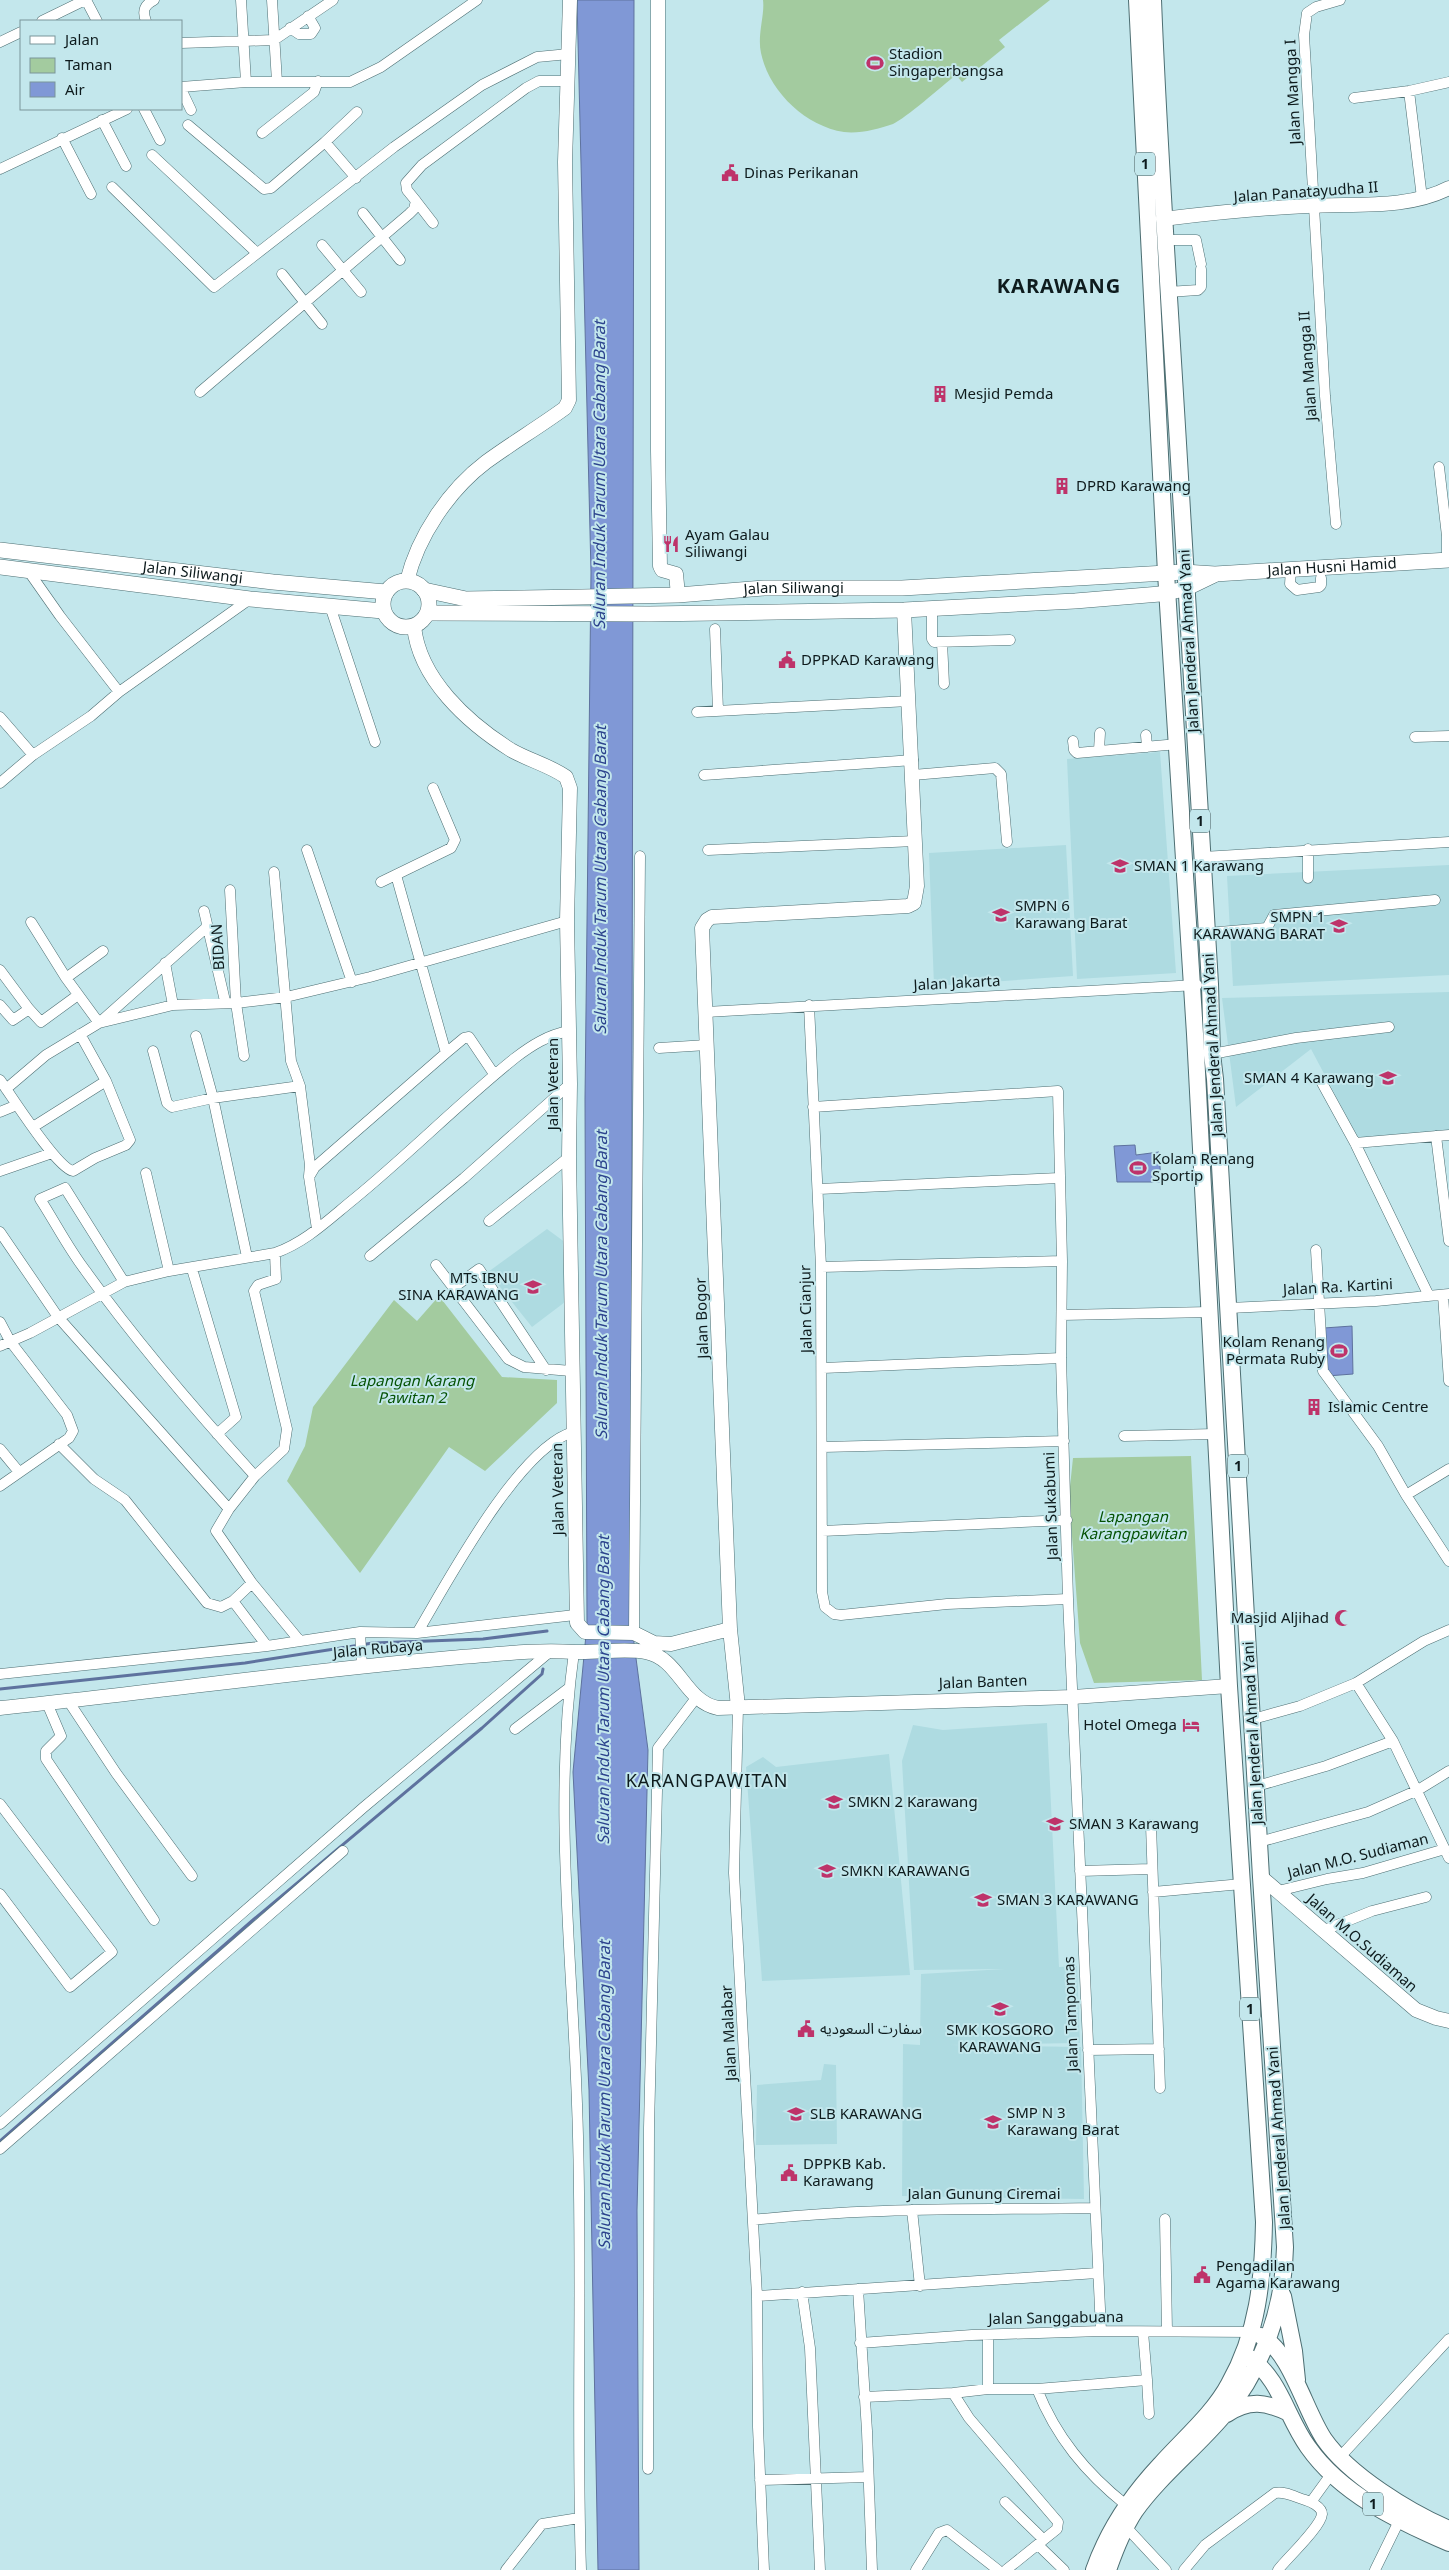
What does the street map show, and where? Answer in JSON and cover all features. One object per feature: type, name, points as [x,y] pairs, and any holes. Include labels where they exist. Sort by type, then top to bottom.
[{"type":"main road","name":"Jalan Jenderal Ahmad Yani","points":[[1111,2543],[1126,2506],[1196,2427],[1267,2340],[1282,2291],[1285,2222],[1261,1878],[1186,589],[1162,329],[1168,292],[1160,251],[1163,220],[1150,0]]},
{"type":"main road","name":"Jalan Jenderal Ahmad Yani","points":[[1111,2543],[1126,2527],[1152,2490],[1223,2416],[1246,2384],[1263,2264],[1264,2222],[1229,1686],[1192,986],[1166,573],[1160,251],[1150,0]]},
{"type":"main road","name":"Jalan Siliwangi","points":[[0,550],[273,582],[386,592]]},
{"type":"main road","name":"Jalan Husni Hamid","points":[[1166,573],[1215,574],[1410,560],[1448,560]]},
{"type":"main road","name":"Jalan Siliwangi","points":[[0,567],[27,569],[147,588],[250,600],[383,610]]},
{"type":"main road","name":"Jalan Siliwangi","points":[[424,590],[466,599],[582,598],[678,595],[764,588],[902,588],[1166,573]]},
{"type":"main road","name":"Jalan Husni Hamid","points":[[1168,592],[1186,589],[1215,574]]},
{"type":"main road","points":[[407,581],[416,584],[424,590],[429,603],[428,613],[422,621],[414,626],[405,628],[395,625],[388,619],[383,610],[383,601],[386,592],[397,583],[407,581]]},
{"type":"main road","points":[[1028,581],[1031,603]]},
{"type":"main road","points":[[764,588],[765,612]]},
{"type":"main road","name":"Jalan Siliwangi","points":[[428,613],[649,614],[904,610],[1031,603],[1168,592]]},
{"type":"main road","points":[[1282,2291],[1294,2351],[1297,2383]]},
{"type":"main road","name":"1","points":[[1252,2332],[1267,2340],[1297,2383],[1324,2439],[1340,2457],[1404,2506],[1449,2529]]},
{"type":"main road","name":"1","points":[[1250,2359],[1268,2374],[1308,2448],[1332,2473],[1363,2498],[1399,2521],[1449,2543]]},
{"type":"main road","points":[[1223,2416],[1237,2407],[1254,2402],[1265,2403],[1289,2413]]},
{"type":"main road","name":"1","points":[[1094,2570],[1111,2543]]},
{"type":"main road","name":"1","points":[[1108,2570],[1111,2543]]},
{"type":"street","points":[[44,20],[85,0],[96,20]]},
{"type":"street","points":[[146,20],[145,5],[154,0]]},
{"type":"street","points":[[241,0],[246,82]]},
{"type":"street","points":[[272,0],[277,82]]},
{"type":"street","points":[[182,43],[274,40],[333,0]]},
{"type":"street","points":[[182,88],[246,82],[350,82],[375,70],[477,0]]},
{"type":"street","points":[[407,581],[416,553],[429,528],[461,486],[485,463],[565,408],[568,400],[565,162],[570,0]]},
{"type":"street","points":[[658,0],[658,451],[660,566],[662,570],[676,574],[678,595]]},
{"type":"street","name":"Jalan Mangga I","points":[[1314,206],[1304,60],[1305,20],[1307,14],[1316,7],[1340,0]]},
{"type":"street","points":[[290,28],[299,34],[311,34],[315,28],[308,16]]},
{"type":"street","points":[[0,42],[20,32]]},
{"type":"street","points":[[112,187],[211,286],[222,282],[408,136],[482,85],[537,57],[569,54]]},
{"type":"street","points":[[262,134],[314,92],[318,81]]},
{"type":"street","points":[[433,223],[407,190],[406,183],[422,165],[526,88],[539,81],[568,81]]},
{"type":"street","points":[[1354,98],[1409,91],[1449,82]]},
{"type":"street","points":[[182,90],[191,110]]},
{"type":"street","points":[[1409,91],[1422,198]]},
{"type":"street","points":[[0,169],[62,138],[125,110]]},
{"type":"street","points":[[145,110],[160,140]]},
{"type":"street","points":[[188,125],[268,190],[358,112]]},
{"type":"street","points":[[102,120],[126,166]]},
{"type":"street","points":[[62,138],[91,194]]},
{"type":"street","points":[[325,142],[356,178]]},
{"type":"street","points":[[152,155],[257,253]]},
{"type":"street","name":"Jalan Panatayudha II","points":[[1163,220],[1314,206],[1384,204],[1422,198],[1449,188]]},
{"type":"street","points":[[200,392],[414,209],[416,201]]},
{"type":"street","name":"Jalan Mangga II","points":[[1314,206],[1325,396],[1336,524]]},
{"type":"street","points":[[363,213],[400,260]]},
{"type":"street","points":[[1160,251],[1196,240],[1201,267],[1201,286],[1198,290],[1168,292]]},
{"type":"street","points":[[322,245],[361,292]]},
{"type":"street","points":[[282,274],[322,324]]},
{"type":"street","points":[[1438,467],[1448,536],[1448,560]]},
{"type":"street","points":[[27,569],[60,616],[119,692]]},
{"type":"street","points":[[1291,570],[1290,584],[1297,590],[1319,587],[1321,585],[1321,578]]},
{"type":"street","points":[[0,783],[33,755],[91,716],[119,692],[250,600]]},
{"type":"street","points":[[330,606],[375,742]]},
{"type":"street","points":[[932,607],[932,639],[934,642],[1010,640]]},
{"type":"street","points":[[708,850],[915,841],[913,760],[904,610]]},
{"type":"street","name":"Jalan Veteran","points":[[414,626],[419,649],[437,684],[457,707],[480,728],[511,750],[562,774],[568,780],[570,833],[567,921],[570,1084],[571,1371],[576,1508],[575,1615]]},
{"type":"street","points":[[715,630],[718,711]]},
{"type":"street","points":[[942,642],[944,684]]},
{"type":"street","points":[[697,712],[909,701]]},
{"type":"street","points":[[0,717],[33,755]]},
{"type":"street","points":[[1099,750],[1100,733]]},
{"type":"street","points":[[1146,735],[1147,747]]},
{"type":"street","points":[[1415,737],[1449,736]]},
{"type":"street","points":[[1073,741],[1074,750],[1077,753],[1178,744]]},
{"type":"street","points":[[704,774],[913,760]]},
{"type":"street","points":[[913,775],[995,768],[998,770],[1001,774],[1007,842]]},
{"type":"street","points":[[382,882],[451,848],[455,840],[433,788]]},
{"type":"street","name":"Jalan Bogor","points":[[738,1707],[730,1629],[702,928],[706,920],[712,917],[908,906],[914,904],[917,886],[915,841]]},
{"type":"street","points":[[1202,857],[1308,849],[1350,850],[1449,842]]},
{"type":"street","points":[[1308,849],[1308,878]]},
{"type":"street","points":[[307,850],[352,982]]},
{"type":"street","points":[[634,1633],[640,856]]},
{"type":"street","points":[[274,872],[291,1061],[300,1086],[310,1165],[308,1177],[317,1229]]},
{"type":"street","points":[[396,876],[446,1052]]},
{"type":"street","name":"BIDAN","points":[[230,890],[230,1002]]},
{"type":"street","points":[[1207,933],[1267,928],[1274,915],[1435,900]]},
{"type":"street","points":[[204,911],[244,1056]]},
{"type":"street","points":[[99,1023],[173,1004],[230,1002],[286,996],[352,982],[567,921]]},
{"type":"street","points":[[30,922],[66,978],[99,1023]]},
{"type":"street","points":[[80,1034],[106,1081],[130,1140],[129,1143],[95,1158],[73,1172],[67,1170],[52,1154],[2,1085],[46,1055],[80,1034],[99,1023],[208,926]]},
{"type":"street","points":[[66,978],[102,952]]},
{"type":"street","points":[[165,963],[173,1004]]},
{"type":"street","points":[[0,970],[38,1020],[44,1021],[78,995]]},
{"type":"street","name":"Jalan Jakarta","points":[[706,1012],[1210,984]]},
{"type":"street","points":[[0,1005],[13,1020],[29,1009]]},
{"type":"street","name":"Jalan Cianjur","points":[[809,1005],[813,1107],[819,1189],[821,1267],[823,1368],[822,1592],[828,1611],[834,1614],[849,1614],[947,1604],[1068,1599]]},
{"type":"street","points":[[1212,1054],[1296,1038],[1389,1027]]},
{"type":"street","points":[[0,1346],[124,1282],[169,1271],[192,1269],[275,1253],[290,1247],[317,1229],[390,1169],[494,1074],[537,1042],[569,1031]]},
{"type":"street","points":[[196,1036],[213,1098],[247,1257]]},
{"type":"street","points":[[308,1177],[315,1168],[464,1038],[469,1037],[494,1074]]},
{"type":"street","points":[[659,1048],[707,1045]]},
{"type":"street","points":[[153,1051],[169,1106],[172,1107],[213,1098],[300,1086]]},
{"type":"street","points":[[33,1126],[106,1081]]},
{"type":"street","points":[[1321,1081],[1355,1143],[1430,1296]]},
{"type":"street","points":[[370,1256],[570,1084]]},
{"type":"street","name":"Jalan Sukabumi","points":[[813,1107],[1058,1091],[1062,1261],[1061,1358],[1068,1599],[1073,1697]]},
{"type":"street","points":[[0,1112],[17,1105]]},
{"type":"street","points":[[1355,1143],[1449,1135]]},
{"type":"street","points":[[1436,1136],[1449,1240]]},
{"type":"street","points":[[0,1171],[52,1154]]},
{"type":"street","points":[[489,1221],[569,1156]]},
{"type":"street","points":[[146,1173],[169,1271]]},
{"type":"street","points":[[819,1189],[1059,1178]]},
{"type":"street","points":[[124,1282],[65,1188],[40,1199],[78,1261],[102,1294],[217,1434],[255,1476]]},
{"type":"street","points":[[0,1232],[58,1317],[229,1509]]},
{"type":"street","points":[[1316,1250],[1323,1371],[1378,1446],[1406,1495],[1449,1561]]},
{"type":"street","points":[[275,1253],[276,1279],[258,1285],[254,1291],[287,1429],[287,1438],[284,1449],[255,1476],[229,1509],[216,1531],[252,1583],[299,1640]]},
{"type":"street","points":[[821,1267],[1062,1261]]},
{"type":"street","points":[[436,1265],[508,1359],[524,1367],[571,1371]]},
{"type":"street","points":[[192,1269],[236,1417],[217,1434]]},
{"type":"street","points":[[453,1288],[479,1270],[546,1370]]},
{"type":"street","points":[[1446,1294],[1449,1381]]},
{"type":"street","name":"Jalan Ra. Kartini","points":[[1229,1308],[1376,1301],[1446,1294]]},
{"type":"street","points":[[1062,1315],[1210,1312]]},
{"type":"street","points":[[0,1322],[10,1341],[71,1424],[73,1431],[69,1438],[0,1486]]},
{"type":"street","points":[[823,1368],[1061,1358]]},
{"type":"street","points":[[417,1632],[475,1534],[506,1492],[542,1449],[553,1440],[573,1432]]},
{"type":"street","points":[[1124,1436],[1216,1434]]},
{"type":"street","points":[[823,1447],[1064,1441]]},
{"type":"street","points":[[59,1444],[94,1479],[125,1500],[207,1602],[221,1607],[233,1601],[252,1583]]},
{"type":"street","points":[[0,1448],[19,1472]]},
{"type":"street","points":[[1406,1495],[1449,1468]]},
{"type":"street","points":[[822,1531],[1067,1520]]},
{"type":"street","points":[[233,1601],[267,1646]]},
{"type":"street","points":[[0,1674],[267,1646],[299,1640],[417,1632],[575,1615],[577,1623],[585,1632],[634,1633],[654,1643],[671,1644],[730,1629]]},
{"type":"street","points":[[1253,1720],[1300,1706],[1356,1684],[1424,1641],[1449,1630]]},
{"type":"street","points":[[360,1635],[361,1662]]},
{"type":"street","points":[[0,2124],[280,1880],[553,1650]]},
{"type":"street","name":"Jalan Rubaya","points":[[0,1708],[70,1702],[361,1662],[553,1650],[653,1654],[667,1662],[696,1698],[706,1706],[718,1708],[738,1707]]},
{"type":"street","points":[[579,1652],[569,1688],[564,1812],[580,2196],[579,2518],[581,2570]]},
{"type":"street","points":[[1356,1684],[1393,1741],[1418,1790],[1448,1857]]},
{"type":"street","name":"Jalan Banten","points":[[738,1707],[1073,1697],[1229,1686]]},
{"type":"street","points":[[514,1729],[569,1688]]},
{"type":"street","name":"Jalan Tampomas","points":[[1073,1697],[1094,2208],[1102,2331]]},
{"type":"street","points":[[648,2469],[649,2128],[658,1748],[696,1698]]},
{"type":"street","points":[[70,1702],[116,1773],[192,1876]]},
{"type":"street","points":[[47,1703],[61,1736],[46,1750],[46,1759],[154,1920]]},
{"type":"street","name":"Jalan Malabar","points":[[738,1707],[734,1873],[758,2296],[760,2357],[758,2427],[764,2570]]},
{"type":"street","points":[[1257,1786],[1326,1766],[1393,1741]]},
{"type":"street","points":[[1260,1842],[1293,1831],[1344,1820],[1418,1790],[1449,1771]]},
{"type":"street","points":[[0,1804],[112,1952],[70,1987],[0,1894]]},
{"type":"street","points":[[1151,1826],[1160,2088]]},
{"type":"street","points":[[0,2149],[343,1851]]},
{"type":"street","name":"Jalan M.O. Sudiaman","points":[[1278,1891],[1327,1879],[1448,1857]]},
{"type":"street","points":[[1080,1871],[1151,1869]]},
{"type":"street","name":"Jalan M.O.Sudiaman","points":[[1261,1878],[1416,2010],[1449,2021]]},
{"type":"street","points":[[1153,1892],[1242,1884]]},
{"type":"street","points":[[1322,1931],[1372,1911],[1426,1897]]},
{"type":"street","points":[[1088,2050],[1159,2049]]},
{"type":"street","name":"Jalan Gunung Ciremai","points":[[753,2220],[818,2213],[1094,2208]]},
{"type":"street","points":[[912,2210],[920,2286]]},
{"type":"street","points":[[1166,2219],[1167,2332]]},
{"type":"street","points":[[758,2296],[1097,2273]]},
{"type":"street","points":[[858,2289],[872,2568],[884,2570]]},
{"type":"street","points":[[802,2292],[810,2348],[820,2570]]},
{"type":"street","name":"Jalan Sanggabuana","points":[[860,2343],[988,2335],[1102,2331],[1167,2332],[1225,2330],[1252,2332]]},
{"type":"street","points":[[1143,2332],[1149,2414]]},
{"type":"street","points":[[988,2335],[988,2388]]},
{"type":"street","points":[[1340,2457],[1449,2340]]},
{"type":"street","points":[[864,2397],[953,2393],[988,2388],[1037,2389],[1147,2380]]},
{"type":"street","points":[[1037,2389],[1058,2435],[1100,2485],[1126,2506]]},
{"type":"street","points":[[953,2393],[969,2418],[1058,2522],[1057,2529],[1006,2570]]},
{"type":"street","points":[[1311,2502],[1332,2473]]},
{"type":"street","points":[[760,2480],[868,2477]]},
{"type":"street","points":[[1184,2570],[1205,2545],[1274,2493],[1280,2492],[1311,2502],[1321,2511],[1321,2517],[1278,2570]]},
{"type":"street","points":[[1005,2502],[1064,2570]]},
{"type":"street","points":[[506,2570],[542,2524],[579,2518]]},
{"type":"street","points":[[1375,2570],[1399,2521]]},
{"type":"street","points":[[1126,2527],[1166,2570]]},
{"type":"street","points":[[916,2570],[939,2533],[947,2530],[998,2570]]},
{"type":"shaded area","name":"SMAN 1 Karawang","points":[[1160,752],[1176,973],[1077,979],[1067,759]]},
{"type":"shaded area","name":"SMPN 6 Karawang Barat","points":[[1066,845],[1073,976],[934,986],[929,853]]},
{"type":"shaded area","name":"SMPN 1 KARAWANG BARAT","points":[[1449,865],[1449,975],[1233,986],[1227,876]]},
{"type":"shaded area","name":"SMAN 4 Karawang","points":[[1449,992],[1449,1130],[1358,1138],[1311,1049],[1236,1107],[1222,998]]},
{"type":"shaded area","name":"MTs IBNU SINA KARAWANG","points":[[547,1229],[566,1243],[565,1302],[532,1327],[488,1272]]},
{"type":"shaded area","points":[[1047,1723],[1059,1967],[1077,1966],[1080,2043],[949,2045],[1081,2047],[1084,2199],[902,2196],[903,2044],[920,2045],[921,1974],[1004,1969],[914,1970],[902,1761],[913,1725],[943,1730]]},
{"type":"shaded area","name":"SMKN KARAWANG","points":[[889,1754],[910,1975],[762,1981],[746,1767],[763,1757],[776,1767]]},
{"type":"shaded area","name":"SLB KARAWANG","points":[[824,2064],[836,2065],[837,2144],[756,2145],[757,2085],[821,2080]]},
{"type":"green space","name":"Stadion Singaperbangsa","points":[[763,0],[1050,0],[999,40],[1005,47],[962,82],[956,75],[915,109],[893,124],[869,131],[844,132],[816,122],[803,114],[780,93],[772,81],[765,67],[760,46]]},
{"type":"green space","name":"Lapangan Karang Pawitan 2","points":[[439,1296],[502,1377],[557,1380],[557,1403],[485,1471],[449,1447],[360,1573],[287,1481],[305,1446],[313,1407],[394,1300],[417,1321]]},
{"type":"green space","name":"Lapangan Karangpawitan","points":[[1191,1456],[1202,1680],[1094,1683],[1080,1643],[1069,1496],[1073,1458]]},
{"type":"water","name":"Saluran Induk Tarum Utara Cabang Barat","points":[[577,0],[634,0],[631,1620],[648,1750],[637,2210],[639,2570],[598,2570],[589,2090],[573,1772],[587,1624],[585,1099],[591,572]]},
{"type":"water","name":"Kolam Renang Sportip","points":[[1135,1145],[1136,1155],[1159,1152],[1161,1182],[1117,1182],[1114,1146]]},
{"type":"water","name":"Kolam Renang Permata Ruby","points":[[1352,1326],[1353,1374],[1327,1376],[1324,1328]]},
{"type":"waterway","points":[[0,1689],[245,1663],[373,1643],[483,1639],[547,1631]]},
{"type":"waterway","points":[[0,2141],[253,1920],[482,1728],[542,1674],[543,1669]]},
{"type":"place","name":"Stadion Singaperbangsa","points":[[875,63]]},
{"type":"place","name":"Dinas Perikanan","points":[[730,173]]},
{"type":"place","name":"Mesjid Pemda","points":[[940,394]]},
{"type":"place","name":"DPRD Karawang","points":[[1062,486]]},
{"type":"place","name":"Ayam Galau Siliwangi","points":[[671,544]]},
{"type":"place","name":"DPPKAD Karawang","points":[[787,660]]},
{"type":"place","name":"SMAN 1 Karawang","points":[[1120,866]]},
{"type":"place","name":"SMPN 6 Karawang Barat","points":[[1001,915]]},
{"type":"place","name":"SMPN 1 KARAWANG BARAT","points":[[1339,926]]},
{"type":"place","name":"SMAN 4 Karawang","points":[[1388,1078]]},
{"type":"place","name":"Kolam Renang Sportip","points":[[1138,1168]]},
{"type":"place","name":"MTs IBNU SINA KARAWANG","points":[[533,1287]]},
{"type":"place","name":"Kolam Renang Permata Ruby","points":[[1339,1351]]},
{"type":"place","name":"Islamic Centre","points":[[1314,1407]]},
{"type":"place","name":"Masjid Aljihad","points":[[1343,1618]]},
{"type":"place","name":"Hotel Omega","points":[[1191,1725]]},
{"type":"place","name":"SMKN 2 Karawang","points":[[834,1802]]},
{"type":"place","name":"SMAN 3 Karawang","points":[[1055,1824]]},
{"type":"place","name":"SMKN KARAWANG","points":[[827,1871]]},
{"type":"place","name":"SMAN 3 KARAWANG","points":[[983,1900]]},
{"type":"place","name":"SMK KOSGORO KARAWANG","points":[[1000,2009]]},
{"type":"place","name":"سفارت السعوديه","points":[[806,2029]]},
{"type":"place","name":"SLB KARAWANG","points":[[796,2114]]},
{"type":"place","name":"SMP N 3 Karawang Barat","points":[[993,2122]]},
{"type":"place","name":"DPPKB Kab. Karawang","points":[[789,2173]]},
{"type":"place","name":"Pengadilan Agama Karawang","points":[[1202,2275]]},
{"type":"district","name":"KARAWANG","points":[[1059,286]]},
{"type":"district","name":"KARANGPAWITAN","points":[[707,1781]]}]
